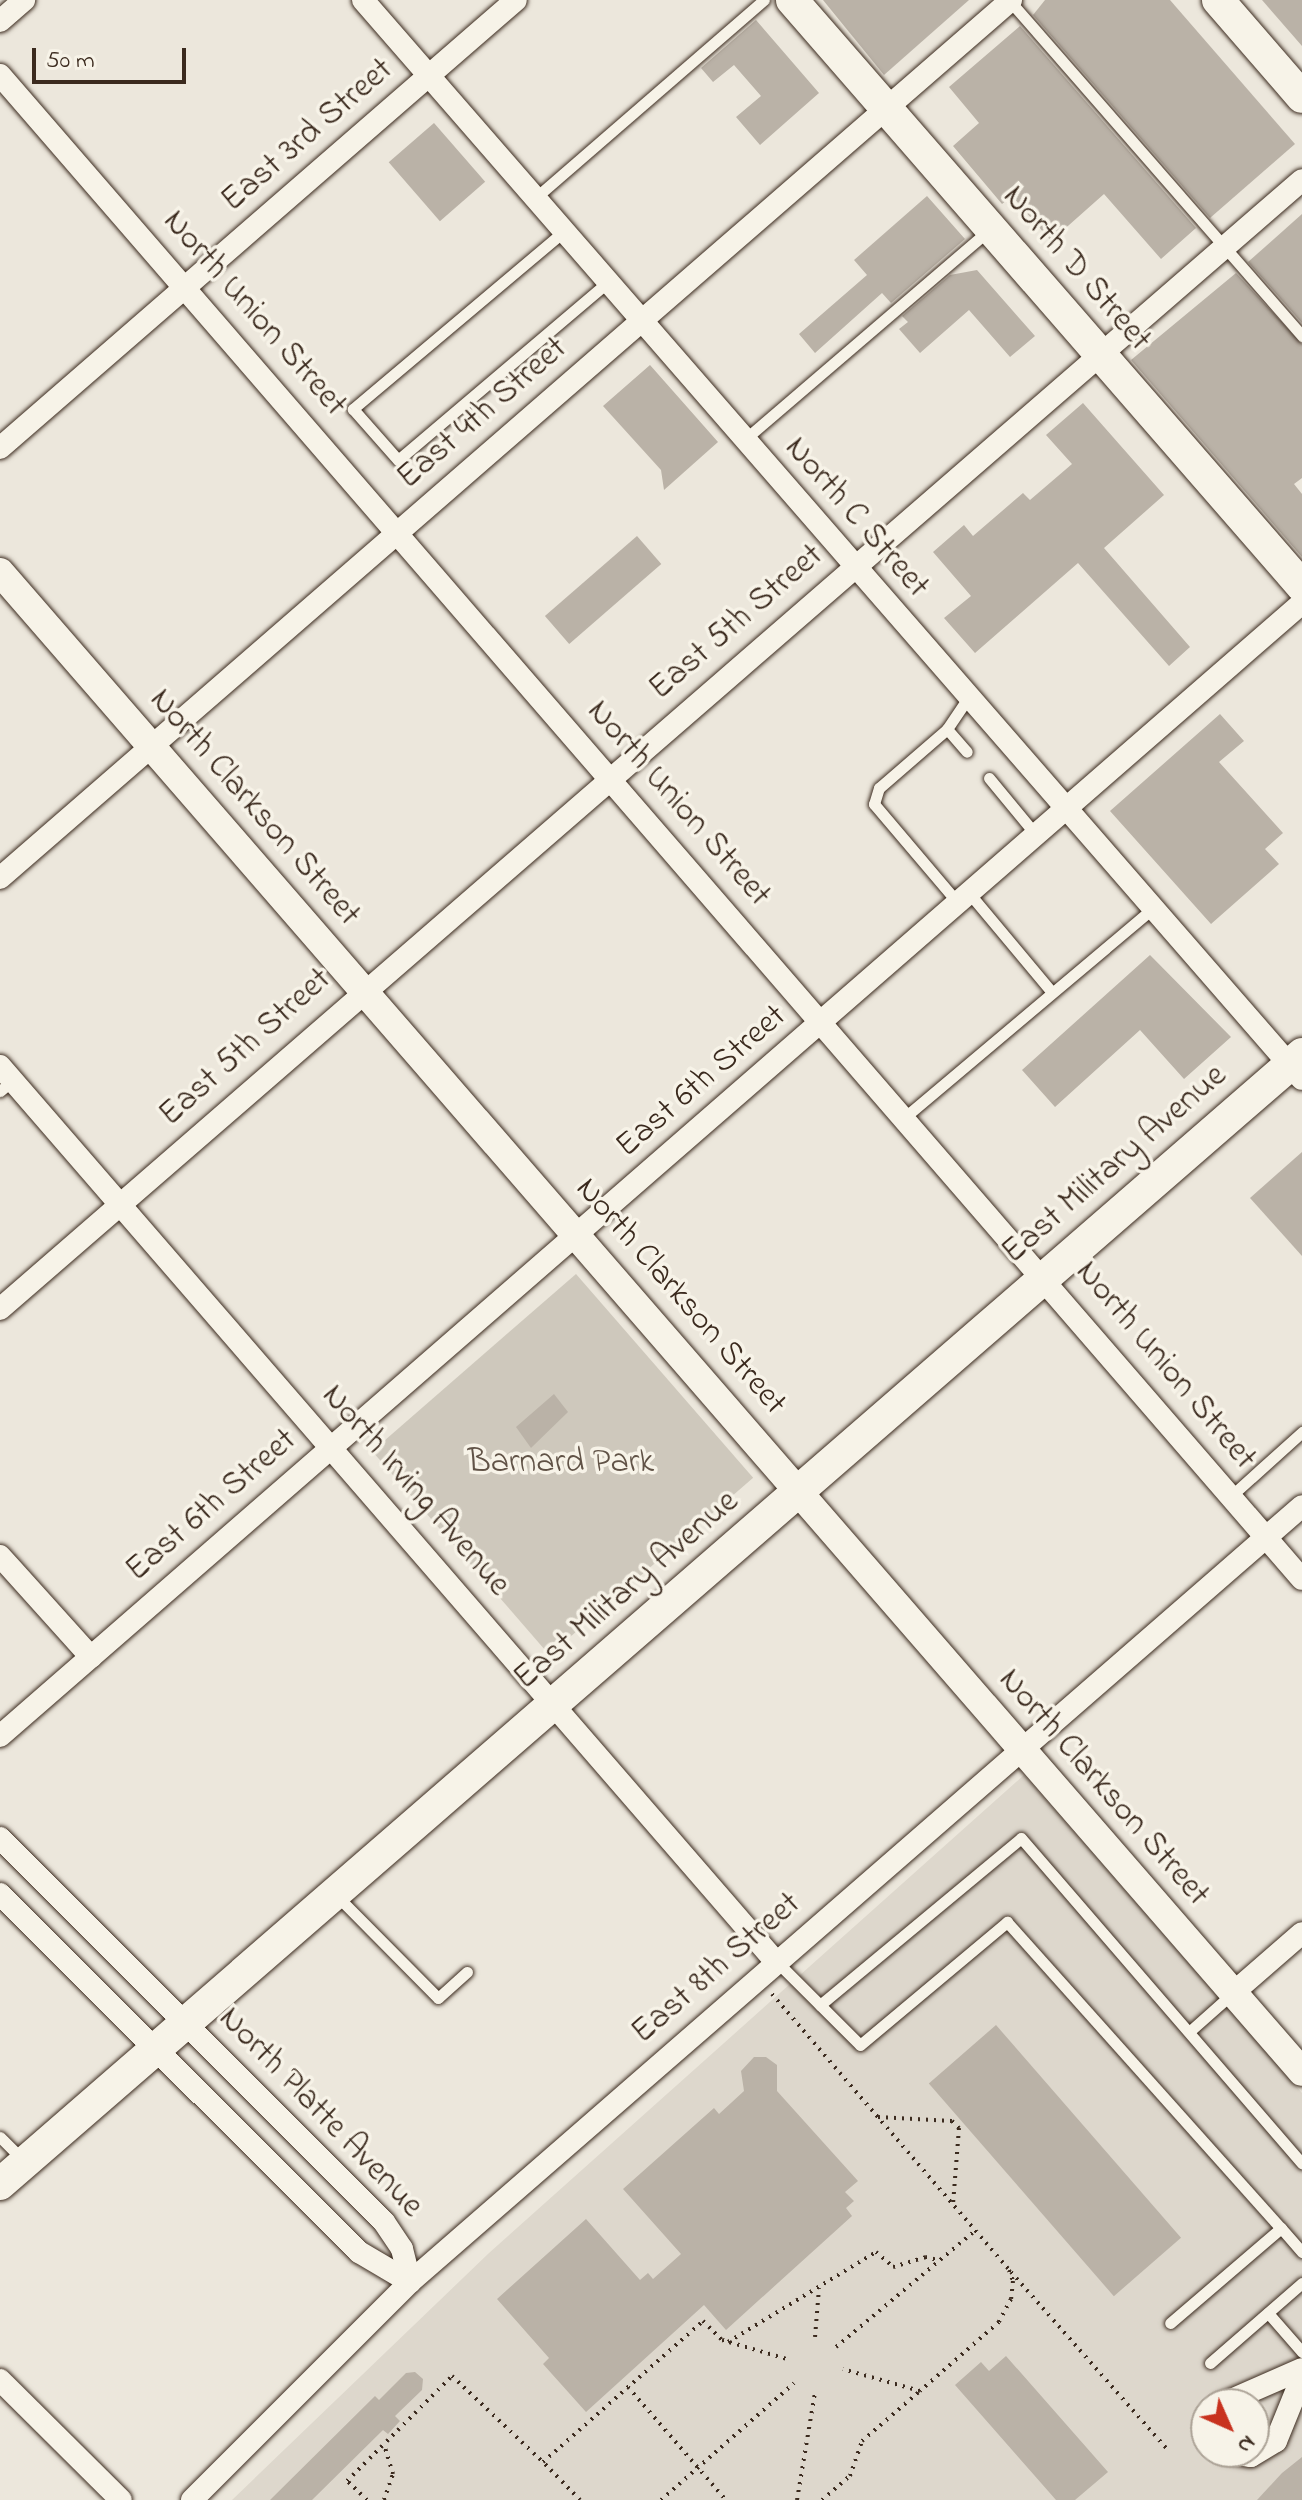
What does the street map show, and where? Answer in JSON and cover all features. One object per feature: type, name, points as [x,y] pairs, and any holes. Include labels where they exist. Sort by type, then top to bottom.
[{"type":"main road","name":"North D Street","points":[[792,0],[1302,586]]},
{"type":"main road","points":[[1218,0],[1302,97]]},
{"type":"main road","name":"East Military Avenue","points":[[0,2184],[1045,1277],[1298,1066]]},
{"type":"street","points":[[0,21],[24,0]]},
{"type":"street","name":"North C Street","points":[[363,0],[968,698],[1153,908],[1298,1066]]},
{"type":"street","name":"East 3rd Street","points":[[0,448],[516,0]]},
{"type":"street","name":"East 4th Street","points":[[0,878],[1010,0]]},
{"type":"street","name":"North Union Street","points":[[0,75],[1045,1277],[1302,1579]]},
{"type":"street","name":"East 5th Street","points":[[0,1309],[364,989],[1302,180]]},
{"type":"street","name":"North Clarkson Street","points":[[0,572],[1302,2072]]},
{"type":"street","name":"East 6th Street","points":[[0,1736],[1302,603]]},
{"type":"street","name":"North Irving Avenue","points":[[4,1079],[123,1203],[776,1962]]},
{"type":"street","name":"East 8th Street","points":[[192,2500],[410,2282],[1302,1506]]},
{"type":"street","points":[[0,1556],[91,1657]]},
{"type":"street","name":"North Platte Avenue","points":[[0,1838],[384,2222],[402,2249],[410,2282]]},
{"type":"street","name":"North Platte Avenue","points":[[0,1894],[359,2252],[410,2282]]},
{"type":"street","points":[[1233,1993],[1302,1933]]},
{"type":"street","points":[[1259,2388],[1302,2369]]},
{"type":"street","points":[[1270,2445],[1276,2441],[1302,2377]]},
{"type":"street","points":[[0,2380],[121,2500]]},
{"type":"lane","points":[[534,199],[764,0]]},
{"type":"lane","points":[[1010,0],[1302,336]]},
{"type":"lane","points":[[744,441],[992,228]]},
{"type":"lane","points":[[563,232],[353,409],[398,460],[607,283]]},
{"type":"lane","points":[[968,698],[947,729],[889,778],[874,804],[1051,991]]},
{"type":"lane","points":[[947,729],[967,752]]},
{"type":"lane","points":[[989,778],[1037,835]]},
{"type":"lane","points":[[905,1117],[1153,908]]},
{"type":"lane","points":[[1231,1496],[1302,1432]]},
{"type":"lane","points":[[820,2005],[1021,1838],[1302,2164]]},
{"type":"lane","points":[[334,1894],[438,1998],[467,1972]]},
{"type":"lane","points":[[776,1962],[860,2045],[1007,1922],[1302,2252]]},
{"type":"lane","points":[[1190,2031],[1233,1993]]},
{"type":"lane","points":[[0,2137],[25,2162]]},
{"type":"lane","points":[[1170,2323],[1281,2228]]},
{"type":"lane","points":[[1210,2363],[1302,2283]]},
{"type":"lane","points":[[1268,2313],[1302,2352]]},
{"type":"path","points":[[758,1978],[1166,2448]]},
{"type":"path","points":[[878,2117],[952,2121],[959,2128],[953,2204]]},
{"type":"path","points":[[836,2347],[976,2230]]},
{"type":"path","points":[[728,2342],[876,2252],[893,2267],[925,2257],[938,2260]]},
{"type":"path","points":[[822,2500],[850,2476],[862,2441],[999,2322],[1011,2299],[1009,2270]]},
{"type":"path","points":[[815,2337],[819,2287]]},
{"type":"path","points":[[543,2462],[703,2321],[728,2342],[787,2359]]},
{"type":"path","points":[[843,2369],[920,2391]]},
{"type":"path","points":[[367,2500],[347,2481],[452,2376],[579,2500]]},
{"type":"path","points":[[661,2500],[794,2383]]},
{"type":"path","points":[[628,2387],[726,2500]]},
{"type":"path","points":[[797,2500],[815,2392]]},
{"type":"path","points":[[384,2444],[393,2474],[384,2500]]},
{"type":"shaded area","points":[[1024,1775],[1302,2093],[1302,2500],[232,2500],[489,2253]]},
{"type":"green space","name":"Barnard Park","points":[[576,1274],[753,1478],[549,1655],[372,1451]]},
{"type":"building","points":[[823,0],[969,0],[884,75]]},
{"type":"building","points":[[1045,0],[1170,0],[1295,144],[1210,218],[1033,15]]},
{"type":"building","points":[[1262,0],[1302,0],[1302,46]]},
{"type":"building","points":[[756,20],[819,93],[760,145],[736,117],[761,96],[734,65],[713,82],[701,68]]},
{"type":"building","points":[[1020,26],[1196,228],[1161,259],[1104,194],[1051,241],[1012,196],[1002,204],[953,146],[979,123],[949,87]]},
{"type":"building","points":[[434,123],[485,182],[440,221],[389,162]]},
{"type":"building","points":[[927,196],[965,239],[891,303],[882,293],[815,353],[799,334],[867,275],[854,260]]},
{"type":"building","points":[[1302,214],[1302,323],[1248,262]]},
{"type":"building","points":[[977,270],[1035,336],[1010,357],[969,310],[920,353],[899,329],[908,322],[902,316],[950,275]]},
{"type":"building","points":[[1236,273],[1302,344],[1302,478],[1294,484],[1302,494],[1302,557],[1131,360]]},
{"type":"building","points":[[650,365],[718,442],[664,490],[661,470],[603,406]]},
{"type":"building","points":[[1083,403],[1164,495],[1104,548],[1190,647],[1169,666],[1078,563],[975,653],[944,618],[971,596],[933,552],[964,525],[973,536],[1023,493],[1030,500],[1072,464],[1046,435]]},
{"type":"building","points":[[637,536],[661,564],[569,644],[545,616]]},
{"type":"building","points":[[1220,714],[1244,741],[1219,762],[1283,833],[1265,849],[1279,864],[1211,924],[1110,811]]},
{"type":"building","points":[[1150,955],[1231,1037],[1184,1079],[1140,1030],[1055,1107],[1022,1070]]},
{"type":"building","points":[[1302,1152],[1302,1256],[1250,1198]]},
{"type":"building","points":[[554,1394],[568,1412],[531,1448],[516,1427]]},
{"type":"building","points":[[996,2025],[1181,2238],[1114,2296],[929,2083]]},
{"type":"building","points":[[754,2057],[766,2057],[777,2065],[777,2091],[858,2181],[845,2192],[854,2201],[846,2208],[852,2216],[726,2330],[704,2305],[586,2412],[543,2364],[549,2358],[497,2299],[586,2219],[640,2280],[648,2273],[653,2279],[681,2254],[623,2189],[714,2108],[719,2114],[744,2091],[741,2071]]},
{"type":"building","points":[[1006,2356],[1108,2472],[1075,2500],[1056,2500],[955,2385],[981,2362],[989,2371]]},
{"type":"building","points":[[415,2372],[423,2379],[422,2390],[395,2416],[400,2421],[388,2434],[383,2430],[312,2500],[270,2500],[375,2396],[379,2400],[406,2373]]},
{"type":"building","points":[[1302,2457],[1302,2500],[1257,2500],[1282,2473]]}]
